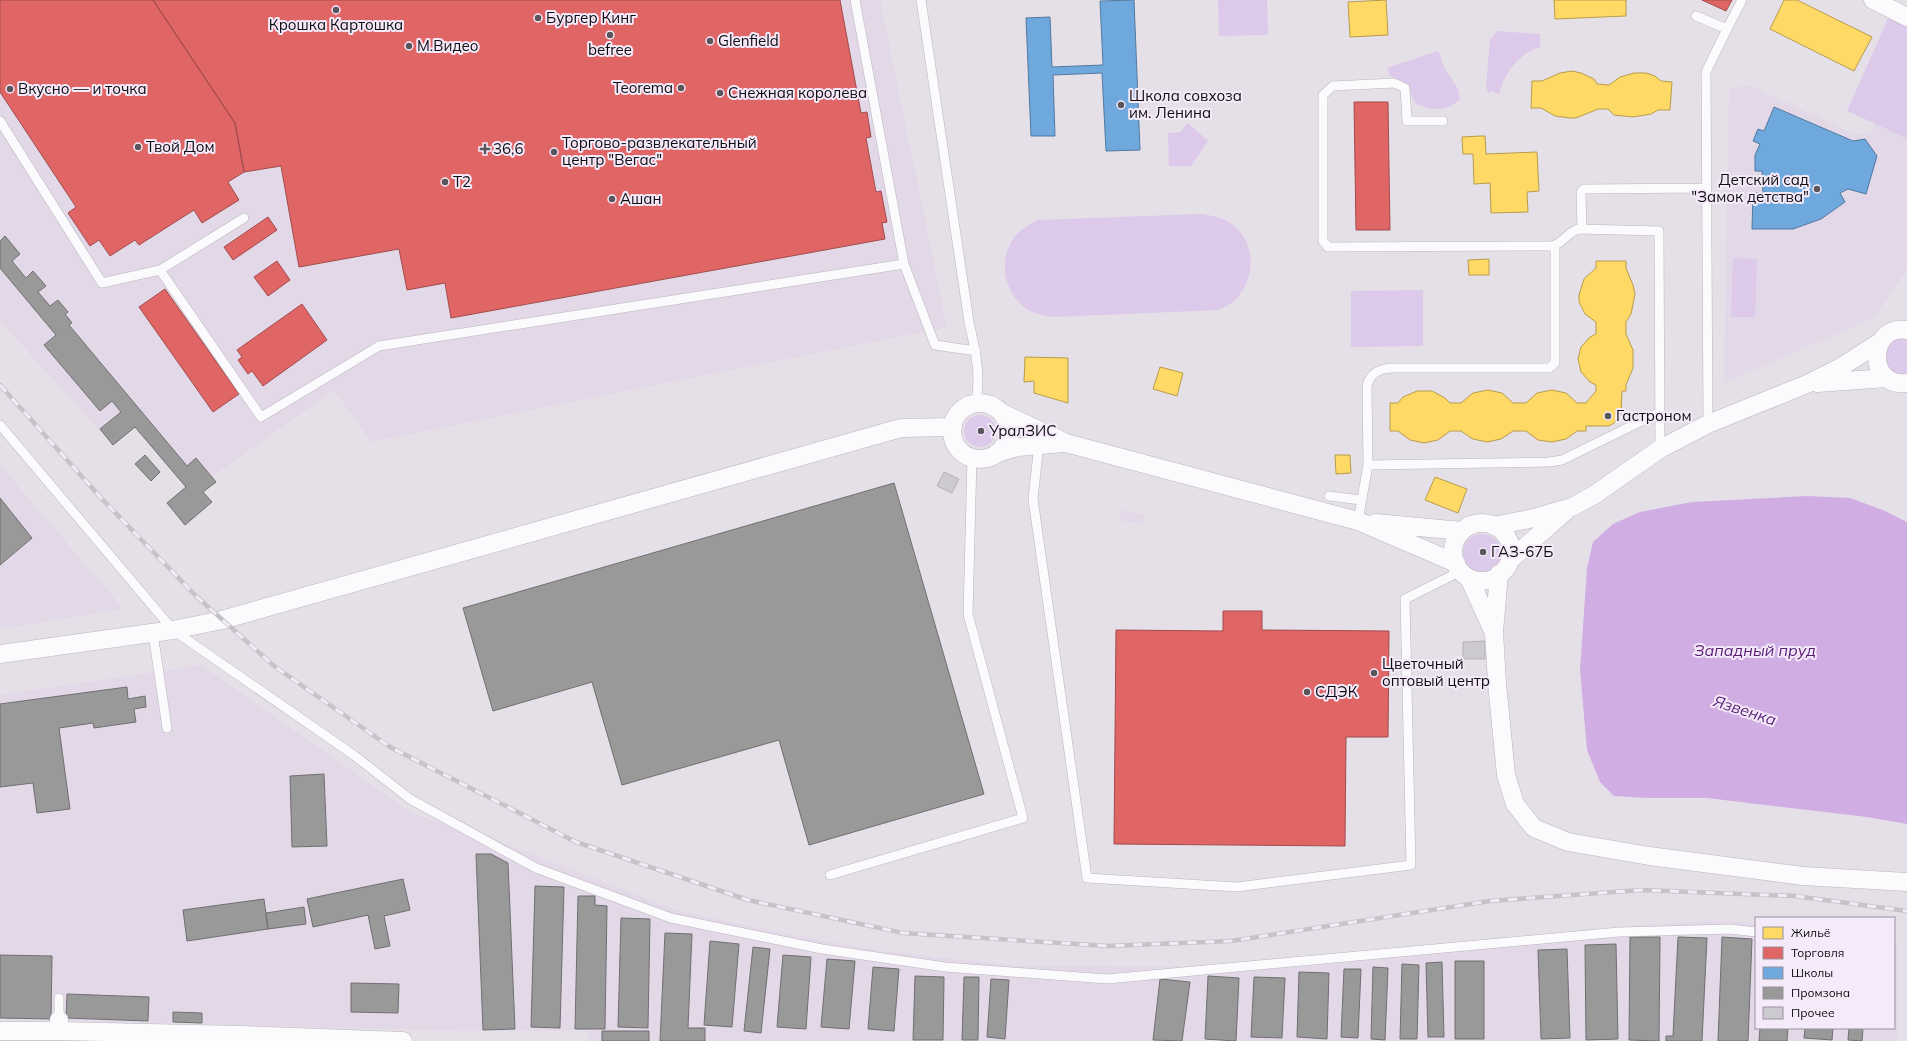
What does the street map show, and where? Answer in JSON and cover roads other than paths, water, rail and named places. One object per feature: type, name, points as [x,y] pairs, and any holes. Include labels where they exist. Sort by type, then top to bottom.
[{"type":"street","points":[[1880,2],[1907,17]]},
{"type":"street","points":[[1510,560],[1572,507],[1594,495],[1660,449],[1708,424],[1807,384],[1841,367],[1880,342],[1890,332],[1904,327]]},
{"type":"street","points":[[1880,342],[1876,357],[1881,372],[1897,381],[1901,392],[1907,397]]},
{"type":"street","points":[[1807,384],[1897,381]]},
{"type":"street","points":[[1066,443],[1039,444],[1018,447],[989,457],[972,458],[959,449],[953,435],[953,427],[955,419],[967,406],[986,404],[1066,443],[1358,521],[1462,531]]},
{"type":"street","points":[[997,453],[1004,446],[1007,437],[1008,426],[1002,413]]},
{"type":"street","points":[[0,654],[173,630],[247,614],[901,428],[953,427]]},
{"type":"street","points":[[1494,526],[1534,518],[1572,507]]},
{"type":"street","points":[[1358,521],[1462,571],[1485,581],[1495,578],[1506,569],[1510,560],[1511,547],[1508,538],[1503,531],[1494,526],[1480,523],[1462,531],[1457,538],[1454,547],[1462,571],[1494,632]]},
{"type":"street","points":[[1499,574],[1494,632],[1497,683],[1506,775],[1515,804],[1534,828],[1568,842],[1649,856],[1803,876],[1907,882]]},
{"type":"street","points":[[0,1031],[58,1026],[403,1041]]},
{"type":"lane","points":[[855,0],[904,264],[935,345],[976,351]]},
{"type":"lane","points":[[921,0],[969,322],[976,351],[978,394],[975,404]]},
{"type":"lane","points":[[1708,424],[1706,72],[1742,0]]},
{"type":"lane","points":[[1696,16],[1727,30]]},
{"type":"lane","points":[[1443,121],[1407,121],[1405,88],[1394,83],[1333,86],[1323,95],[1323,241],[1325,245],[1328,247],[1555,246],[1573,231],[1582,229],[1656,229],[1660,234],[1660,449]]},
{"type":"lane","points":[[0,121],[102,283],[160,270],[244,218]]},
{"type":"lane","points":[[1582,229],[1581,192],[1584,189],[1706,188]]},
{"type":"lane","points":[[1358,521],[1368,465],[1367,387],[1368,380],[1373,373],[1382,369],[1549,368],[1553,366],[1555,363],[1555,246]]},
{"type":"lane","points":[[160,270],[261,417],[379,346],[904,264]]},
{"type":"lane","points":[[1368,465],[1549,462],[1562,460],[1660,412]]},
{"type":"lane","points":[[0,425],[173,630],[355,756],[410,800],[536,868],[672,918],[822,950],[945,967],[1108,979],[1619,932],[1730,929],[1755,932]]},
{"type":"lane","points":[[1039,444],[1033,500],[1087,878],[1237,887],[1410,865],[1405,599],[1462,571]]},
{"type":"lane","points":[[830,875],[1023,818],[968,614],[972,458]]},
{"type":"lane","points":[[1328,496],[1361,500]]},
{"type":"lane","points":[[154,633],[167,728]]},
{"type":"lane","points":[[58,1026],[59,998]]},
{"type":"water","name":"Западный пруд","points":[[1807,496],[1850,498],[1883,510],[1907,522],[1907,824],[1867,817],[1707,798],[1648,798],[1614,796],[1600,782],[1587,750],[1580,670],[1587,568],[1593,542],[1613,524],[1640,512],[1692,502]]},
{"type":"railway","points":[[0,385],[102,499],[196,596],[274,666],[390,747],[576,842],[748,900],[903,933],[1108,946],[1231,941],[1490,901],[1641,890],[1795,896],[1907,911]]},
{"type":"place","name":"Крошка Картошка","points":[[336,10]]},
{"type":"place","name":"Бургер Кинг","points":[[538,18]]},
{"type":"place","name":"befree","points":[[610,35]]},
{"type":"place","name":"Glenfield","points":[[710,41]]},
{"type":"place","name":"М.Видео","points":[[409,46]]},
{"type":"place","name":"Teorema","points":[[681,88]]},
{"type":"place","name":"Вкусно — и точка","points":[[10,89]]},
{"type":"place","name":"Снежная королева","points":[[720,93]]},
{"type":"place","name":"Школа совхоза им. Ленина","points":[[1121,105]]},
{"type":"place","name":"Твой Дом","points":[[138,147]]},
{"type":"place","name":"36,6","points":[[485,149]]},
{"type":"place","name":"Торгово-развлекательный центр \"Вегас\"","points":[[554,152]]},
{"type":"place","name":"T2","points":[[445,182]]},
{"type":"place","name":"Детский сад \"Замок детства\"","points":[[1817,189]]},
{"type":"place","name":"Ашан","points":[[612,199]]},
{"type":"place","name":"Гастроном","points":[[1608,416]]},
{"type":"place","name":"УралЗИС","points":[[981,431]]},
{"type":"place","name":"ГАЗ-67Б","points":[[1483,552]]},
{"type":"place","name":"Цветочный оптовый центр","points":[[1374,673]]},
{"type":"place","name":"СДЭК","points":[[1307,692]]},
{"type":"water label","name":"Язвенка","points":[[1745,710]]}]
